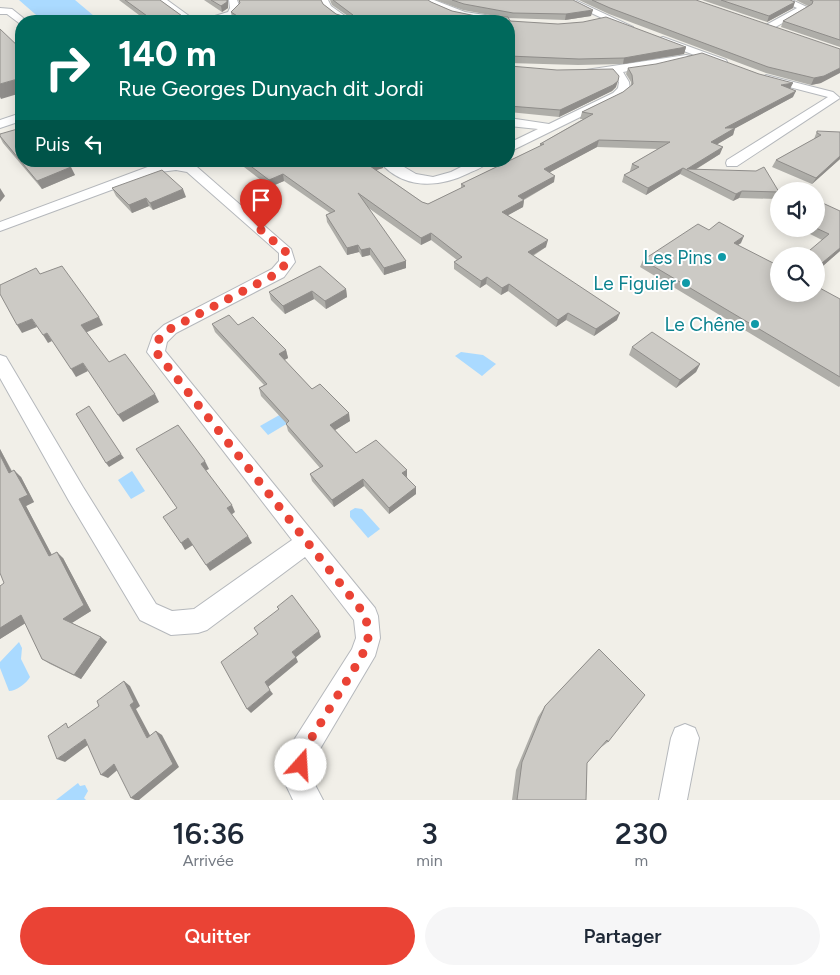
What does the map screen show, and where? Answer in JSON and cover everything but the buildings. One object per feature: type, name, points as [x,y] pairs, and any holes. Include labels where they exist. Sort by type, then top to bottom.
[{"type":"street","points":[[161,0],[182,15]]},
{"type":"street","points":[[228,15],[231,14],[235,8],[233,0]]},
{"type":"street","points":[[324,0],[327,6],[338,15]]},
{"type":"street","points":[[428,0],[439,7],[474,15]]},
{"type":"street","points":[[568,0],[600,20],[645,33],[735,67]]},
{"type":"street","points":[[764,25],[804,8],[784,0]]},
{"type":"street","points":[[0,11],[9,11],[15,16]]},
{"type":"street","points":[[764,25],[786,33]]},
{"type":"street","points":[[580,72],[616,70],[663,63],[700,54]]},
{"type":"street","points":[[515,145],[617,95],[624,89],[624,82],[616,70]]},
{"type":"street","points":[[752,74],[836,96]]},
{"type":"street","points":[[732,163],[836,96]]},
{"type":"street","points":[[0,124],[15,119]]},
{"type":"street","points":[[515,123],[549,127]]},
{"type":"street","points":[[0,227],[158,168],[167,167]]},
{"type":"street","points":[[192,167],[286,252],[287,262],[278,273],[170,329],[159,339],[156,352],[366,616],[368,638],[362,656],[304,750],[298,781],[309,800]]},
{"type":"street","points":[[394,167],[412,179],[430,182],[443,180],[470,167]]},
{"type":"street","points":[[0,362],[76,494],[148,612],[171,624],[198,622],[307,543]]},
{"type":"street","points":[[672,800],[685,738]]},
{"type":"water","points":[[19,0],[75,0],[93,15],[36,15]]},
{"type":"water","points":[[461,352],[483,355],[496,364],[482,376],[455,356]]},
{"type":"water","points":[[290,409],[298,417],[268,435],[260,426]]},
{"type":"water","points":[[132,471],[145,491],[131,499],[118,480]]},
{"type":"water","points":[[355,508],[362,509],[380,529],[368,538],[350,517],[350,511]]},
{"type":"water","points":[[19,642],[22,648],[21,659],[30,677],[15,690],[9,691],[0,668],[0,662]]},
{"type":"water","points":[[78,783],[80,786],[85,785],[88,791],[84,798],[86,800],[56,800]]},
{"type":"place","name":"Les Pins","points":[[722,257]]},
{"type":"place","name":"Le Figuier","points":[[686,283]]},
{"type":"place","name":"Le Chêne","points":[[755,324]]},
{"type":"route","points":[[261,230],[286,252],[287,262],[278,273],[170,329],[159,339],[156,352],[366,616],[368,638],[362,656],[304,750],[301,765]]}]
